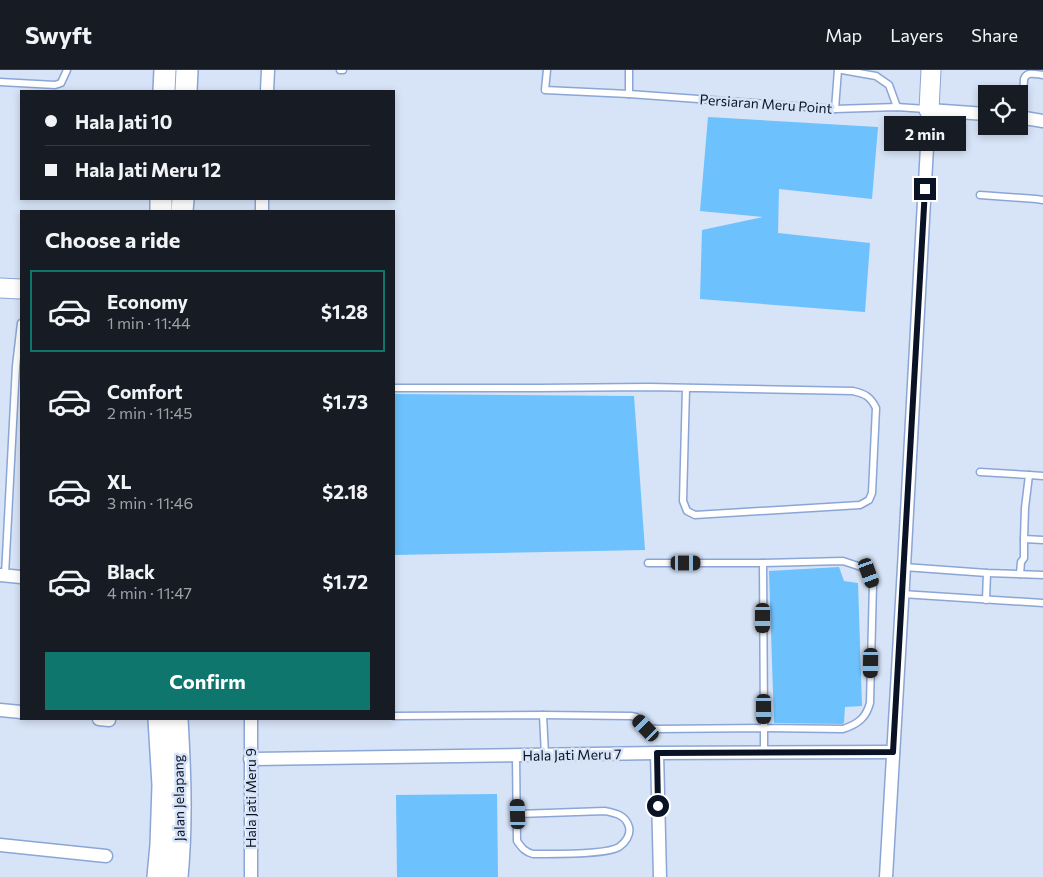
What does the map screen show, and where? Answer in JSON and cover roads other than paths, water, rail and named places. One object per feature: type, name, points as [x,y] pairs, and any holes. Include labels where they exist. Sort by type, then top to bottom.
[{"type":"main road","points":[[164,90],[165,70]]},
{"type":"main road","points":[[186,90],[187,70]]},
{"type":"main road","name":"Jalan Jelapang","points":[[158,877],[161,845],[162,785],[159,720]]},
{"type":"main road","name":"Jalan Jelapang","points":[[177,720],[180,845],[177,877]]},
{"type":"street","points":[[267,90],[268,70]]},
{"type":"street","points":[[886,877],[931,72]]},
{"type":"street","name":"Persiaran Meru Point","points":[[929,110],[978,113]]},
{"type":"street","points":[[1028,118],[1043,121]]},
{"type":"street","points":[[0,288],[20,289]]},
{"type":"street","points":[[3,575],[20,576]]},
{"type":"street","points":[[0,710],[20,712]]},
{"type":"street","name":"Hala Jati Meru 9","points":[[251,720],[251,877]]},
{"type":"street","name":"Hala Jati Meru 7","points":[[250,759],[657,753],[893,752]]},
{"type":"street","points":[[657,753],[660,877]]},
{"type":"street","points":[[0,845],[106,856]]},
{"type":"lane","points":[[0,82],[56,85],[61,83],[67,70]]},
{"type":"lane","name":"Persiaran Meru Point","points":[[547,70],[545,90],[629,94],[835,109],[897,107],[929,110]]},
{"type":"lane","points":[[629,70],[629,94]]},
{"type":"lane","points":[[835,109],[838,70]]},
{"type":"lane","points":[[842,70],[876,76],[889,85],[897,107]]},
{"type":"lane","points":[[1024,85],[1025,76],[1028,74],[1043,75]]},
{"type":"lane","points":[[980,195],[1043,200]]},
{"type":"lane","points":[[3,575],[20,344]]},
{"type":"lane","points":[[395,388],[649,387],[853,391],[862,393],[872,399],[876,408],[872,493],[869,500],[860,505],[695,515],[687,511],[683,502],[686,388]]},
{"type":"lane","points":[[980,472],[1043,476]]},
{"type":"lane","points":[[1020,574],[1021,562],[1024,558],[1025,508],[1029,475]]},
{"type":"lane","points":[[1024,539],[1043,540]]},
{"type":"lane","points":[[395,716],[631,716],[636,717],[646,728],[658,729],[843,729],[853,726],[868,712],[870,703],[873,584],[869,573],[864,568],[843,561],[648,563]]},
{"type":"lane","points":[[763,563],[764,752]]},
{"type":"lane","points":[[904,567],[1043,575]]},
{"type":"lane","points":[[986,600],[987,573]]},
{"type":"lane","points":[[902,594],[1043,603]]},
{"type":"lane","points":[[543,715],[545,755]]},
{"type":"lane","points":[[516,756],[518,841],[527,853],[598,852],[619,847],[629,836],[629,828],[625,818],[617,813],[605,811],[518,814]]}]
